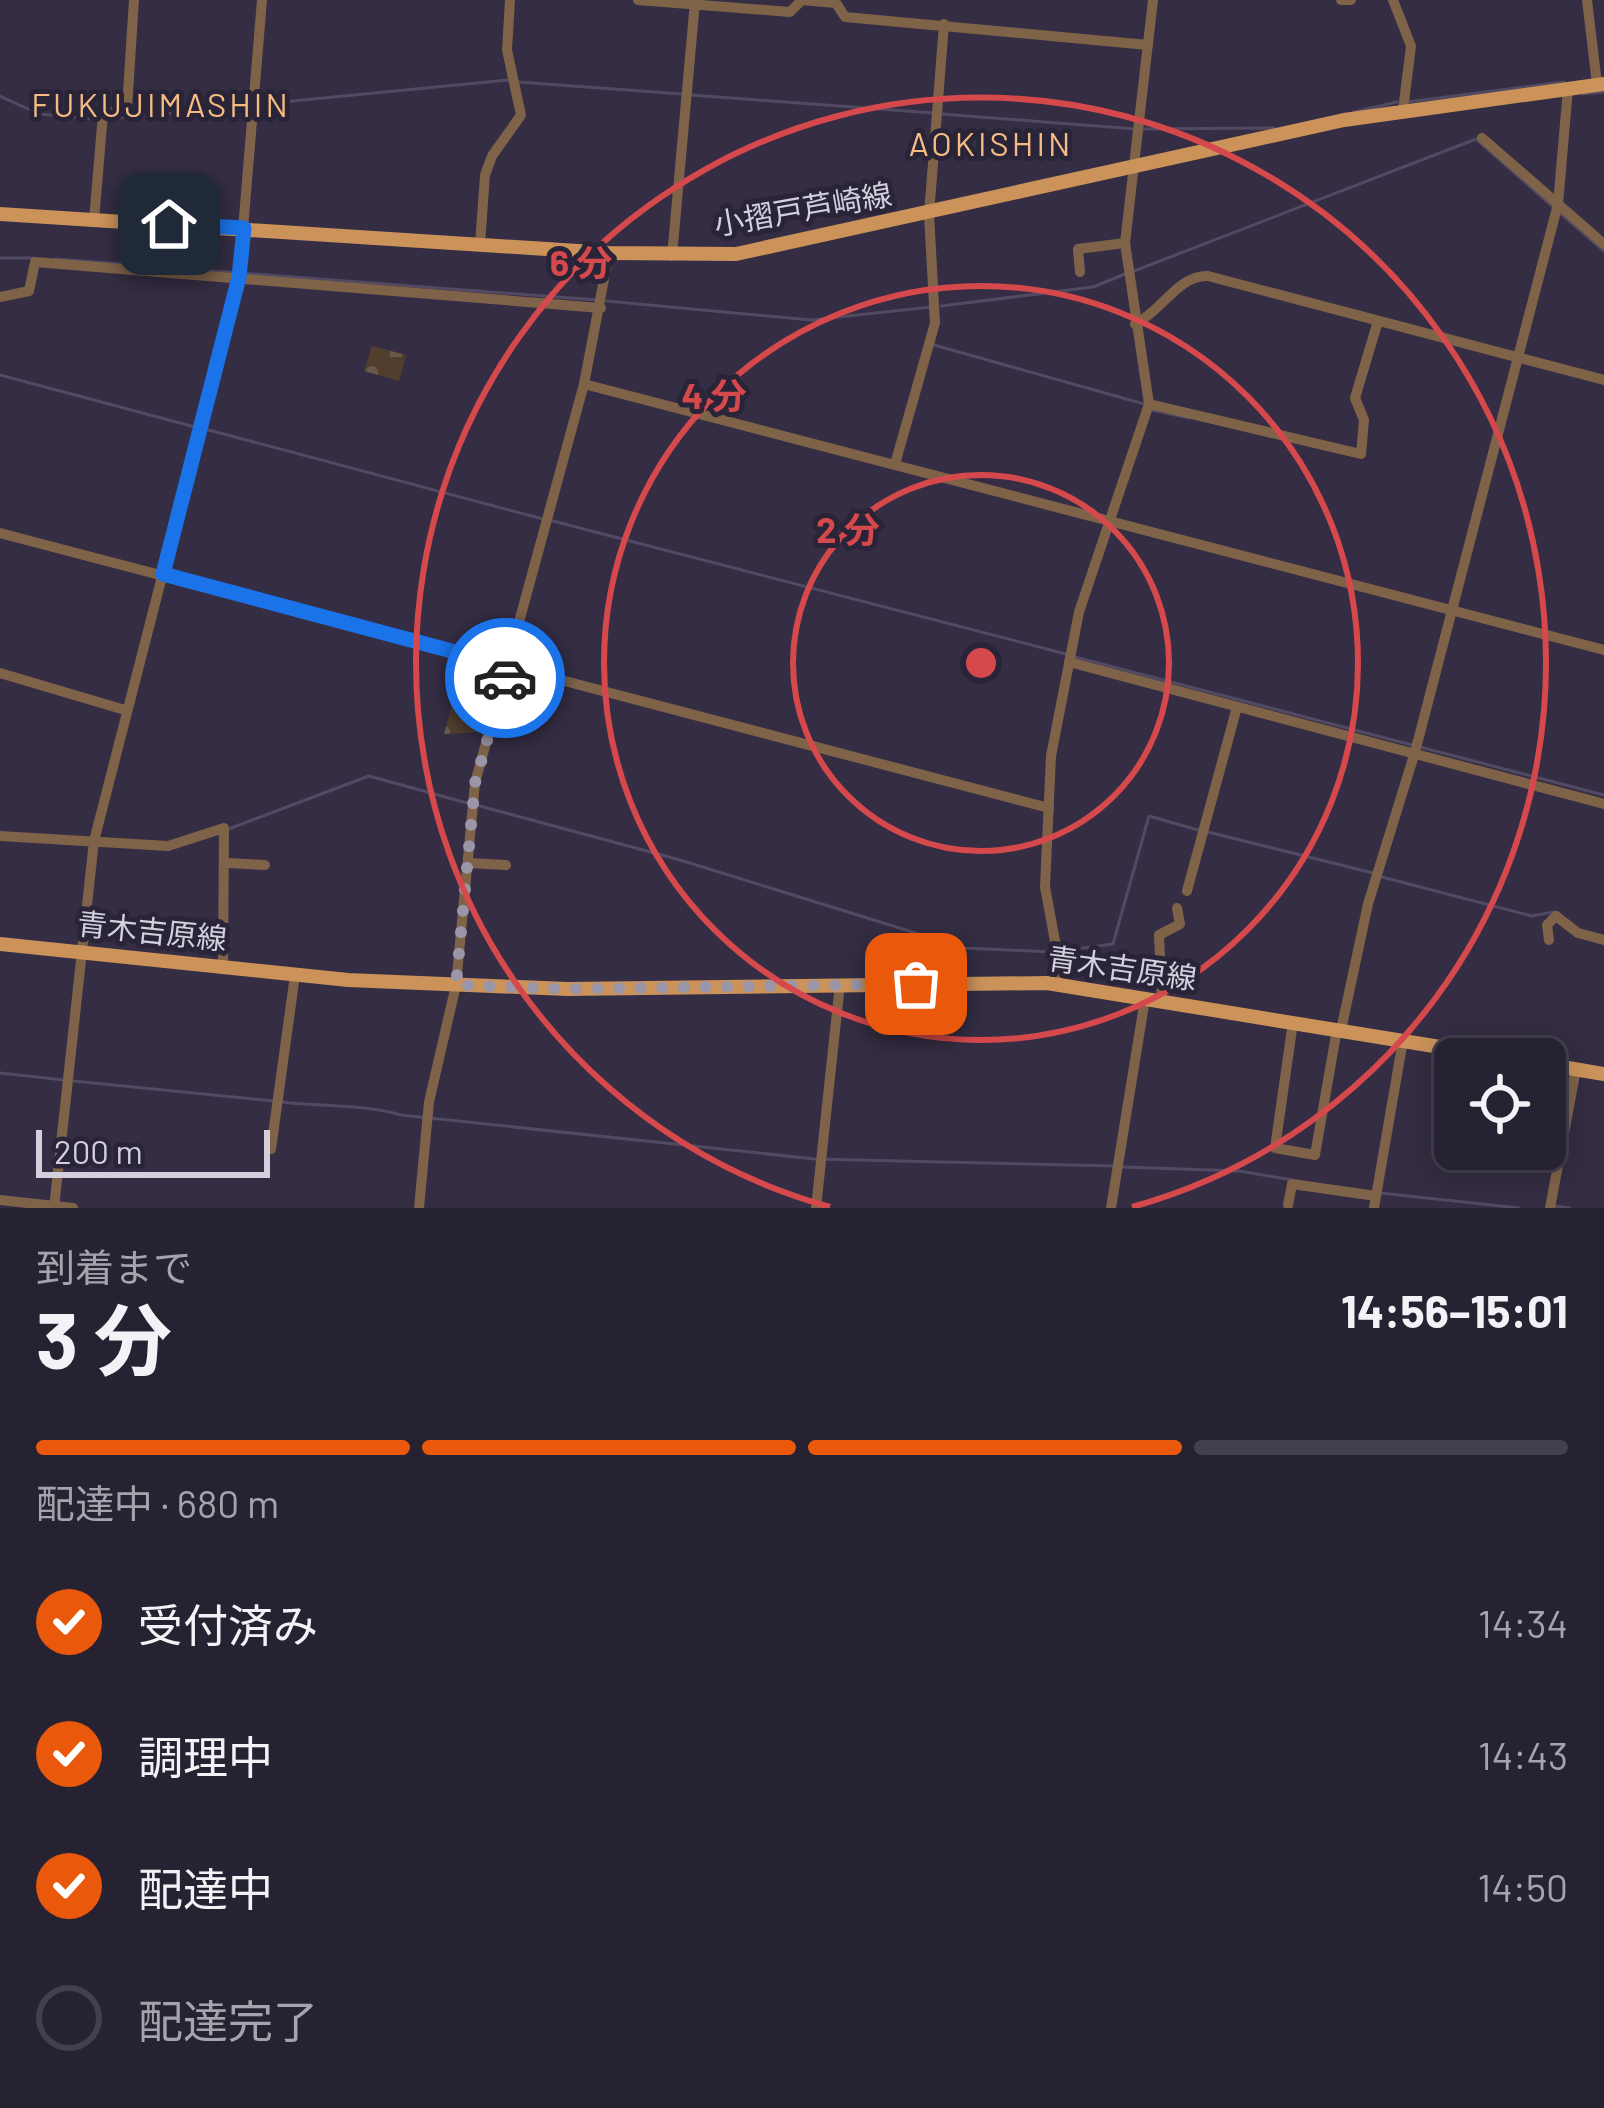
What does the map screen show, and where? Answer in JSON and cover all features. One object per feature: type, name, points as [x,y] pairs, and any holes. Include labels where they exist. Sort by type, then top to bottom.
[{"type":"main road","name":"小摺戸芦崎線","points":[[0,214],[609,254],[736,254],[1403,110],[1600,84]]},
{"type":"main road","name":"青木吉原線","points":[[0,944],[295,975],[456,985],[567,989],[1063,984],[1434,1045]]},
{"type":"main road","points":[[1566,1067],[1604,1074]]},
{"type":"street","points":[[94,220],[103,114],[127,108],[134,0]]},
{"type":"street","points":[[54,1207],[94,841],[239,277],[262,0]]},
{"type":"street","points":[[480,244],[485,175],[492,156],[521,115],[507,50],[510,0]]},
{"type":"street","points":[[638,0],[790,12],[802,1],[836,2],[845,17],[1148,45]]},
{"type":"street","points":[[1063,984],[1045,887],[1051,756],[1069,662],[1149,404],[1125,243],[1153,0]]},
{"type":"street","points":[[1341,0],[1351,0]]},
{"type":"street","points":[[1394,0],[1411,46],[1403,110]]},
{"type":"street","points":[[1587,0],[1600,84]]},
{"type":"street","points":[[672,256],[695,2]]},
{"type":"street","points":[[895,464],[935,323],[929,214],[944,24]]},
{"type":"street","points":[[1293,1022],[1275,1148],[1315,1155],[1368,904],[1415,752],[1558,204],[1568,89]]},
{"type":"street","points":[[1482,138],[1604,244]]},
{"type":"street","points":[[1587,228],[1604,224]]},
{"type":"street","points":[[1080,272],[1078,249],[1125,243]]},
{"type":"street","points":[[419,1208],[429,1102],[456,985],[475,783],[584,384],[609,254]]},
{"type":"street","points":[[0,297],[29,291],[35,262],[602,308]]},
{"type":"street","points":[[1135,324],[1156,314],[1193,275],[1604,380]]},
{"type":"street","points":[[1149,404],[1361,454],[1364,420],[1355,398],[1378,321]]},
{"type":"street","points":[[584,384],[1604,650]]},
{"type":"street","points":[[0,533],[1049,808]]},
{"type":"street","points":[[1069,662],[1604,804]]},
{"type":"street","points":[[0,674],[125,710]]},
{"type":"street","points":[[1187,891],[1238,707]]},
{"type":"street","points":[[0,836],[168,846],[224,828],[223,968]]},
{"type":"street","points":[[468,862],[506,865]]},
{"type":"street","points":[[226,863],[265,865]]},
{"type":"street","points":[[1162,1002],[1159,935],[1180,924],[1177,908]]},
{"type":"street","points":[[1549,940],[1547,925],[1556,916],[1578,933],[1604,940]]},
{"type":"street","points":[[271,1149],[295,975]]},
{"type":"street","points":[[815,1208],[840,985]]},
{"type":"street","points":[[1112,1208],[1145,999]]},
{"type":"street","points":[[1288,1205],[1292,1184],[1375,1202],[1402,1040]]},
{"type":"street","points":[[1550,1208],[1576,1069]]},
{"type":"street","points":[[0,1200],[74,1208]]},
{"type":"green space","points":[[372,346],[406,355],[399,381],[364,371]]},
{"type":"green space","points":[[472,692],[480,732],[444,734],[455,693]]},
{"type":"waterway","points":[[106,119],[508,80]]},
{"type":"waterway","points":[[518,82],[682,94]]},
{"type":"waterway","points":[[1407,102],[1564,82]]},
{"type":"waterway","points":[[1582,94],[1604,92]]},
{"type":"waterway","points":[[691,95],[933,113]]},
{"type":"waterway","points":[[0,96],[39,114],[96,119]]},
{"type":"waterway","points":[[1354,112],[1397,102]]},
{"type":"waterway","points":[[942,114],[1135,129],[1274,128]]},
{"type":"waterway","points":[[1134,271],[1476,139],[1554,208]]},
{"type":"waterway","points":[[1561,214],[1604,251]]},
{"type":"waterway","points":[[0,258],[34,258]]},
{"type":"waterway","points":[[56,259],[597,300]]},
{"type":"waterway","points":[[941,306],[1093,287],[1125,274]]},
{"type":"waterway","points":[[606,301],[811,320],[931,307]]},
{"type":"waterway","points":[[934,345],[1144,404]]},
{"type":"waterway","points":[[0,375],[195,427]]},
{"type":"waterway","points":[[1152,410],[1189,418]]},
{"type":"waterway","points":[[205,429],[543,519]]},
{"type":"waterway","points":[[553,521],[1066,654]]},
{"type":"waterway","points":[[1075,657],[1604,795]]},
{"type":"waterway","points":[[226,830],[369,776],[467,803]]},
{"type":"waterway","points":[[476,805],[680,860],[964,948],[1052,952]]},
{"type":"waterway","points":[[1062,951],[1113,944],[1149,816],[1198,830]]},
{"type":"waterway","points":[[1208,832],[1373,873]]},
{"type":"waterway","points":[[1382,877],[1532,916],[1553,912]]},
{"type":"waterway","points":[[0,1073],[64,1080]]},
{"type":"waterway","points":[[73,1081],[273,1101]]},
{"type":"waterway","points":[[282,1102],[815,1159],[1114,1166]]},
{"type":"waterway","points":[[1123,1167],[1239,1171],[1293,1180]]},
{"type":"waterway","points":[[1380,1193],[1519,1208]]},
{"type":"waterway","points":[[1553,1206],[1570,1208]]},
{"type":"way so far","points":[[505,678],[475,783],[456,985],[567,989],[916,984]]},
{"type":"district","name":"FUKUJIMASHIN","points":[[161,105]]},
{"type":"district","name":"AOKISHIN","points":[[991,144]]},
{"type":"route","points":[[169,224],[244,228],[239,277],[163,574],[508,666],[505,678]]}]
